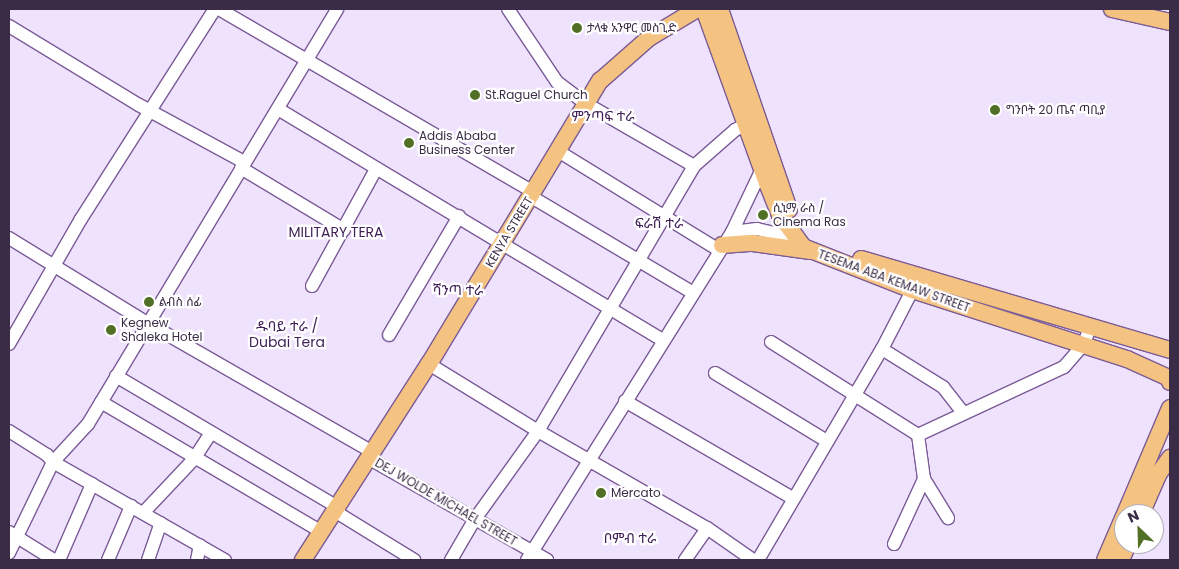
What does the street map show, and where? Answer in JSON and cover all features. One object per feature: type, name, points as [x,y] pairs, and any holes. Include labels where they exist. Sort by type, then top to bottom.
[{"type":"main road","name":"KENYA STREET","points":[[303,560],[430,364],[585,103],[622,59],[696,9]]},
{"type":"main road","points":[[696,9],[752,121],[803,241]]},
{"type":"main road","points":[[720,9],[752,121],[762,168],[803,241]]},
{"type":"main road","points":[[1112,9],[1170,22]]},
{"type":"main road","points":[[720,248],[753,243],[803,241]]},
{"type":"main road","name":"TESEMA ABA KEMAW STREET","points":[[803,241],[832,250],[915,284],[1084,344],[1154,371],[1169,378],[1170,382]]},
{"type":"main road","name":"TESEMA ABA KEMAW STREET","points":[[915,284],[933,279],[1170,350]]},
{"type":"main road","points":[[1129,504],[1170,408]]},
{"type":"main road","points":[[1145,504],[1159,473],[1170,458]]},
{"type":"main road","points":[[1105,560],[1114,539]]},
{"type":"street","points":[[9,344],[82,219],[215,9]]},
{"type":"street","points":[[219,9],[309,59],[532,194],[638,263],[692,292]]},
{"type":"street","points":[[9,553],[14,535],[53,462],[88,424],[242,165],[309,59],[337,9]]},
{"type":"street","points":[[508,9],[550,73],[585,103],[694,166]]},
{"type":"street","points":[[9,26],[242,165],[344,230]]},
{"type":"street","points":[[278,109],[376,169],[503,242],[608,309],[664,341]]},
{"type":"street","points":[[451,560],[475,519],[538,432],[608,309],[664,220],[694,166],[752,121]]},
{"type":"street","points":[[558,151],[664,220],[720,248]]},
{"type":"street","points":[[530,556],[591,460],[692,292],[732,232],[762,168]]},
{"type":"street","points":[[312,286],[376,169]]},
{"type":"street","points":[[388,335],[459,216]]},
{"type":"street","points":[[732,232],[757,229],[803,241]]},
{"type":"street","name":"DEJ WOLDE MICHAEL STREET","points":[[9,238],[55,268],[372,456],[475,519],[530,556],[547,560]]},
{"type":"street","points":[[758,560],[792,498],[882,349],[915,284]]},
{"type":"street","points":[[918,435],[1064,367],[1084,344],[1090,327]]},
{"type":"street","points":[[771,342],[918,435]]},
{"type":"street","points":[[882,349],[943,387],[963,414]]},
{"type":"street","points":[[430,364],[538,432],[591,460],[707,528],[753,560]]},
{"type":"street","points":[[715,373],[827,441]]},
{"type":"street","points":[[116,376],[337,510],[414,560]]},
{"type":"street","points":[[625,401],[792,498]]},
{"type":"street","points":[[101,402],[194,459],[322,532]]},
{"type":"street","points":[[9,431],[47,455],[53,462],[225,560]]},
{"type":"street","points":[[143,513],[194,459],[210,434]]},
{"type":"street","points":[[918,435],[924,479],[948,518]]},
{"type":"street","points":[[894,544],[924,479]]},
{"type":"street","points":[[59,560],[92,484]]},
{"type":"street","points":[[108,560],[131,506]]},
{"type":"street","points":[[148,560],[161,523]]},
{"type":"street","points":[[685,560],[707,528]]},
{"type":"street","points":[[14,535],[54,560]]},
{"type":"street","points":[[197,560],[200,545]]},
{"type":"place","name":"ታላቁ አንዋር መስጊድ","points":[[577,28]]},
{"type":"place","name":"St.Raguel Church","points":[[475,95]]},
{"type":"place","name":"ግንቦት 20 ጤና ጣቢያ","points":[[995,110]]},
{"type":"place","name":"Addis Ababa Business Center","points":[[409,143]]},
{"type":"place","name":"ሲኒማ ራስ / Cinema Ras","points":[[763,215]]},
{"type":"place","name":"ልብስ ሰፊ","points":[[149,302]]},
{"type":"place","name":"Kegnew Shaleka Hotel","points":[[111,330]]},
{"type":"place","name":"Mercato","points":[[601,493]]},
{"type":"district","name":"ምንጣፍ ተራ","points":[[603,116]]},
{"type":"district","name":"ፍራሽ ተራ","points":[[659,223]]},
{"type":"district","name":"MILITARY TERA","points":[[336,232]]},
{"type":"district","name":"ሻንጣ ተራ","points":[[458,290]]},
{"type":"district","name":"ዱባይ ተራ / Dubai Tera","points":[[287,334]]},
{"type":"district","name":"ቦምብ ተራ","points":[[630,538]]}]
